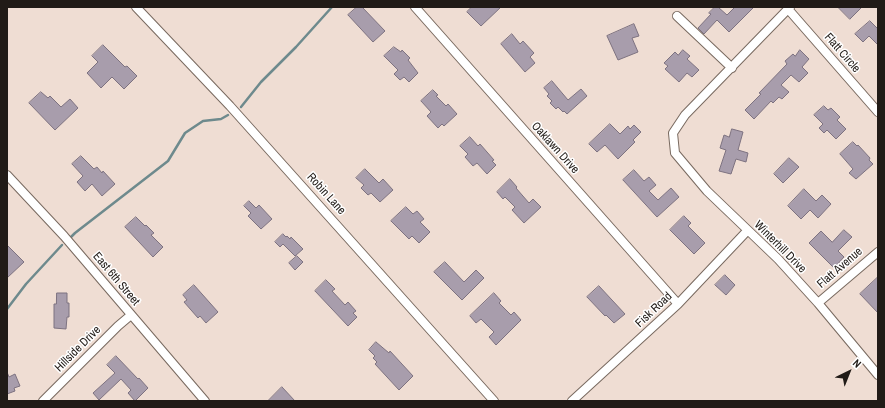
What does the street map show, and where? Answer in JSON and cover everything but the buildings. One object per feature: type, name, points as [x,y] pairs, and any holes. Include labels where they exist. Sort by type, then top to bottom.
[{"type":"street","name":"Robin Lane","points":[[136,7],[230,106],[494,401]]},
{"type":"street","name":"Oaklawn Drive","points":[[415,7],[678,304]]},
{"type":"street","points":[[677,16],[732,68],[789,8]]},
{"type":"street","name":"Flatt Circle","points":[[789,8],[878,112]]},
{"type":"street","name":"Winterhill Drive","points":[[732,68],[685,115],[673,133],[675,153],[707,191],[747,231],[763,244],[818,303],[878,375]]},
{"type":"street","name":"East 6th Street","points":[[7,175],[64,236],[205,401]]},
{"type":"street","name":"Fisk Road","points":[[572,401],[678,304],[747,231]]},
{"type":"street","name":"Flatt Avenue","points":[[818,303],[878,252]]},
{"type":"street","name":"Hillside Drive","points":[[43,401],[118,326],[131,315]]},
{"type":"waterway","points":[[241,107],[261,82],[296,47],[332,7]]},
{"type":"waterway","points":[[69,239],[168,161],[185,133],[203,121],[221,119],[228,115]]},
{"type":"waterway","points":[[7,309],[26,284],[62,245]]}]
